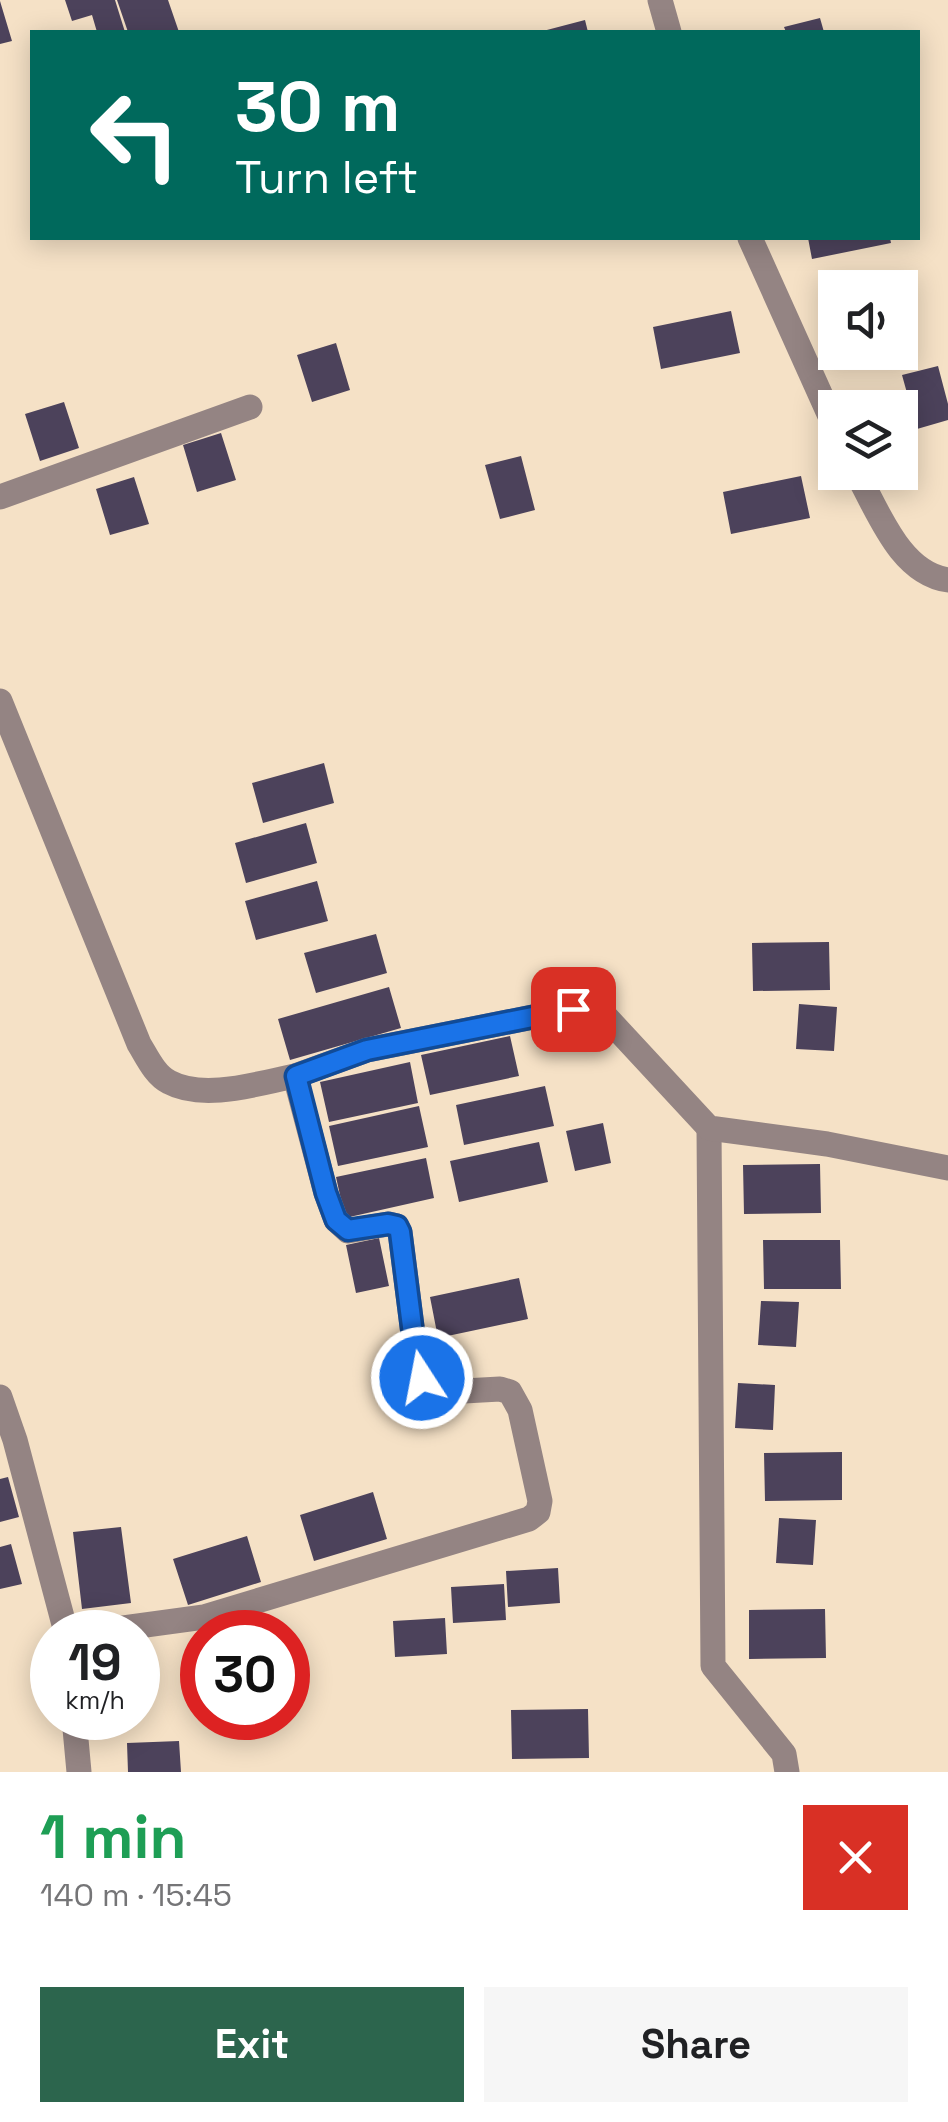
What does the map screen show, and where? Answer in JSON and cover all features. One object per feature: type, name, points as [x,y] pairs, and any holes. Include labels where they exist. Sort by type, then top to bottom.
[{"type":"street","points":[[660,0],[668,30]]},
{"type":"street","points":[[751,240],[818,390]]},
{"type":"street","points":[[0,497],[250,407]]},
{"type":"street","points":[[866,490],[905,558],[938,579],[948,580]]},
{"type":"street","points":[[0,702],[132,1029],[153,1066],[169,1082],[224,1091],[296,1076],[367,1050],[573,1009],[606,1018],[709,1128],[827,1144],[948,1168]]},
{"type":"street","points":[[160,1623],[204,1617],[529,1519],[538,1512],[540,1501],[520,1410],[510,1392],[500,1388],[428,1392],[414,1342],[400,1232],[397,1226],[388,1224],[348,1230],[336,1220],[296,1076]]},
{"type":"street","points":[[709,1128],[713,1666],[784,1754],[787,1772]]},
{"type":"street","points":[[0,1398],[60,1610]]},
{"type":"street","points":[[76,1740],[79,1772]]},
{"type":"building","points":[[65,0],[115,0],[124,30],[96,30],[92,15],[72,21]]},
{"type":"building","points":[[117,0],[168,0],[178,30],[127,30]]},
{"type":"building","points":[[0,1],[12,41],[0,44]]},
{"type":"building","points":[[820,18],[823,30],[785,30],[784,27]]},
{"type":"building","points":[[585,20],[588,30],[547,30]]},
{"type":"building","points":[[808,240],[890,240],[891,243],[812,259]]},
{"type":"building","points":[[731,311],[740,353],[661,369],[653,327]]},
{"type":"building","points":[[336,343],[350,390],[312,402],[297,355]]},
{"type":"building","points":[[938,366],[948,420],[918,429],[918,390],[906,390],[902,375]]},
{"type":"building","points":[[64,402],[79,448],[40,461],[25,414]]},
{"type":"building","points":[[221,433],[236,480],[197,492],[183,445]]},
{"type":"building","points":[[521,456],[535,510],[500,519],[485,465]]},
{"type":"building","points":[[801,476],[810,518],[731,534],[723,492]]},
{"type":"building","points":[[134,477],[149,524],[110,535],[96,489]]},
{"type":"building","points":[[324,763],[334,803],[263,823],[252,783]]},
{"type":"building","points":[[306,823],[317,863],[246,883],[235,843]]},
{"type":"building","points":[[317,881],[328,921],[256,940],[245,901]]},
{"type":"building","points":[[376,934],[387,973],[316,993],[304,953]]},
{"type":"building","points":[[829,942],[830,990],[753,991],[752,943]]},
{"type":"building","points":[[389,987],[401,1028],[290,1060],[278,1019]]},
{"type":"building","points":[[799,1004],[837,1007],[834,1051],[796,1049]]},
{"type":"building","points":[[510,1036],[519,1076],[430,1095],[421,1055]]},
{"type":"building","points":[[410,1062],[418,1103],[329,1122],[320,1082]]},
{"type":"building","points":[[545,1086],[554,1126],[464,1145],[456,1105]]},
{"type":"building","points":[[419,1106],[428,1147],[338,1166],[329,1126]]},
{"type":"building","points":[[603,1123],[611,1163],[575,1171],[566,1131]]},
{"type":"building","points":[[539,1142],[548,1182],[459,1202],[450,1161]]},
{"type":"building","points":[[426,1158],[434,1198],[345,1218],[336,1177]]},
{"type":"building","points":[[820,1164],[821,1213],[744,1214],[743,1165]]},
{"type":"building","points":[[379,1238],[389,1286],[356,1293],[346,1245]]},
{"type":"building","points":[[763,1240],[840,1240],[841,1289],[764,1289]]},
{"type":"building","points":[[519,1278],[528,1319],[438,1338],[430,1297]]},
{"type":"building","points":[[761,1301],[799,1302],[796,1347],[758,1345]]},
{"type":"building","points":[[738,1383],[775,1385],[773,1430],[735,1428]]},
{"type":"building","points":[[842,1452],[842,1500],[765,1501],[764,1453]]},
{"type":"building","points":[[8,1477],[19,1517],[0,1522],[0,1479]]},
{"type":"building","points":[[373,1492],[387,1539],[314,1561],[300,1515]]},
{"type":"building","points":[[779,1518],[816,1520],[813,1565],[776,1563]]},
{"type":"building","points":[[121,1527],[131,1603],[82,1609],[73,1532]]},
{"type":"building","points":[[247,1536],[261,1582],[188,1605],[173,1559]]},
{"type":"building","points":[[11,1544],[22,1584],[0,1589],[0,1547]]},
{"type":"building","points":[[558,1568],[560,1603],[508,1607],[506,1571]]},
{"type":"building","points":[[504,1584],[506,1620],[453,1623],[451,1587]]},
{"type":"building","points":[[825,1609],[826,1658],[749,1659],[749,1610]]},
{"type":"building","points":[[445,1618],[447,1654],[395,1657],[393,1621]]},
{"type":"building","points":[[588,1709],[589,1758],[512,1759],[511,1710]]},
{"type":"building","points":[[179,1741],[181,1772],[128,1772],[127,1743]]},
{"type":"route","points":[[422,1378],[400,1232],[397,1226],[388,1224],[348,1230],[336,1220],[296,1076],[367,1050],[573,1009]]}]
